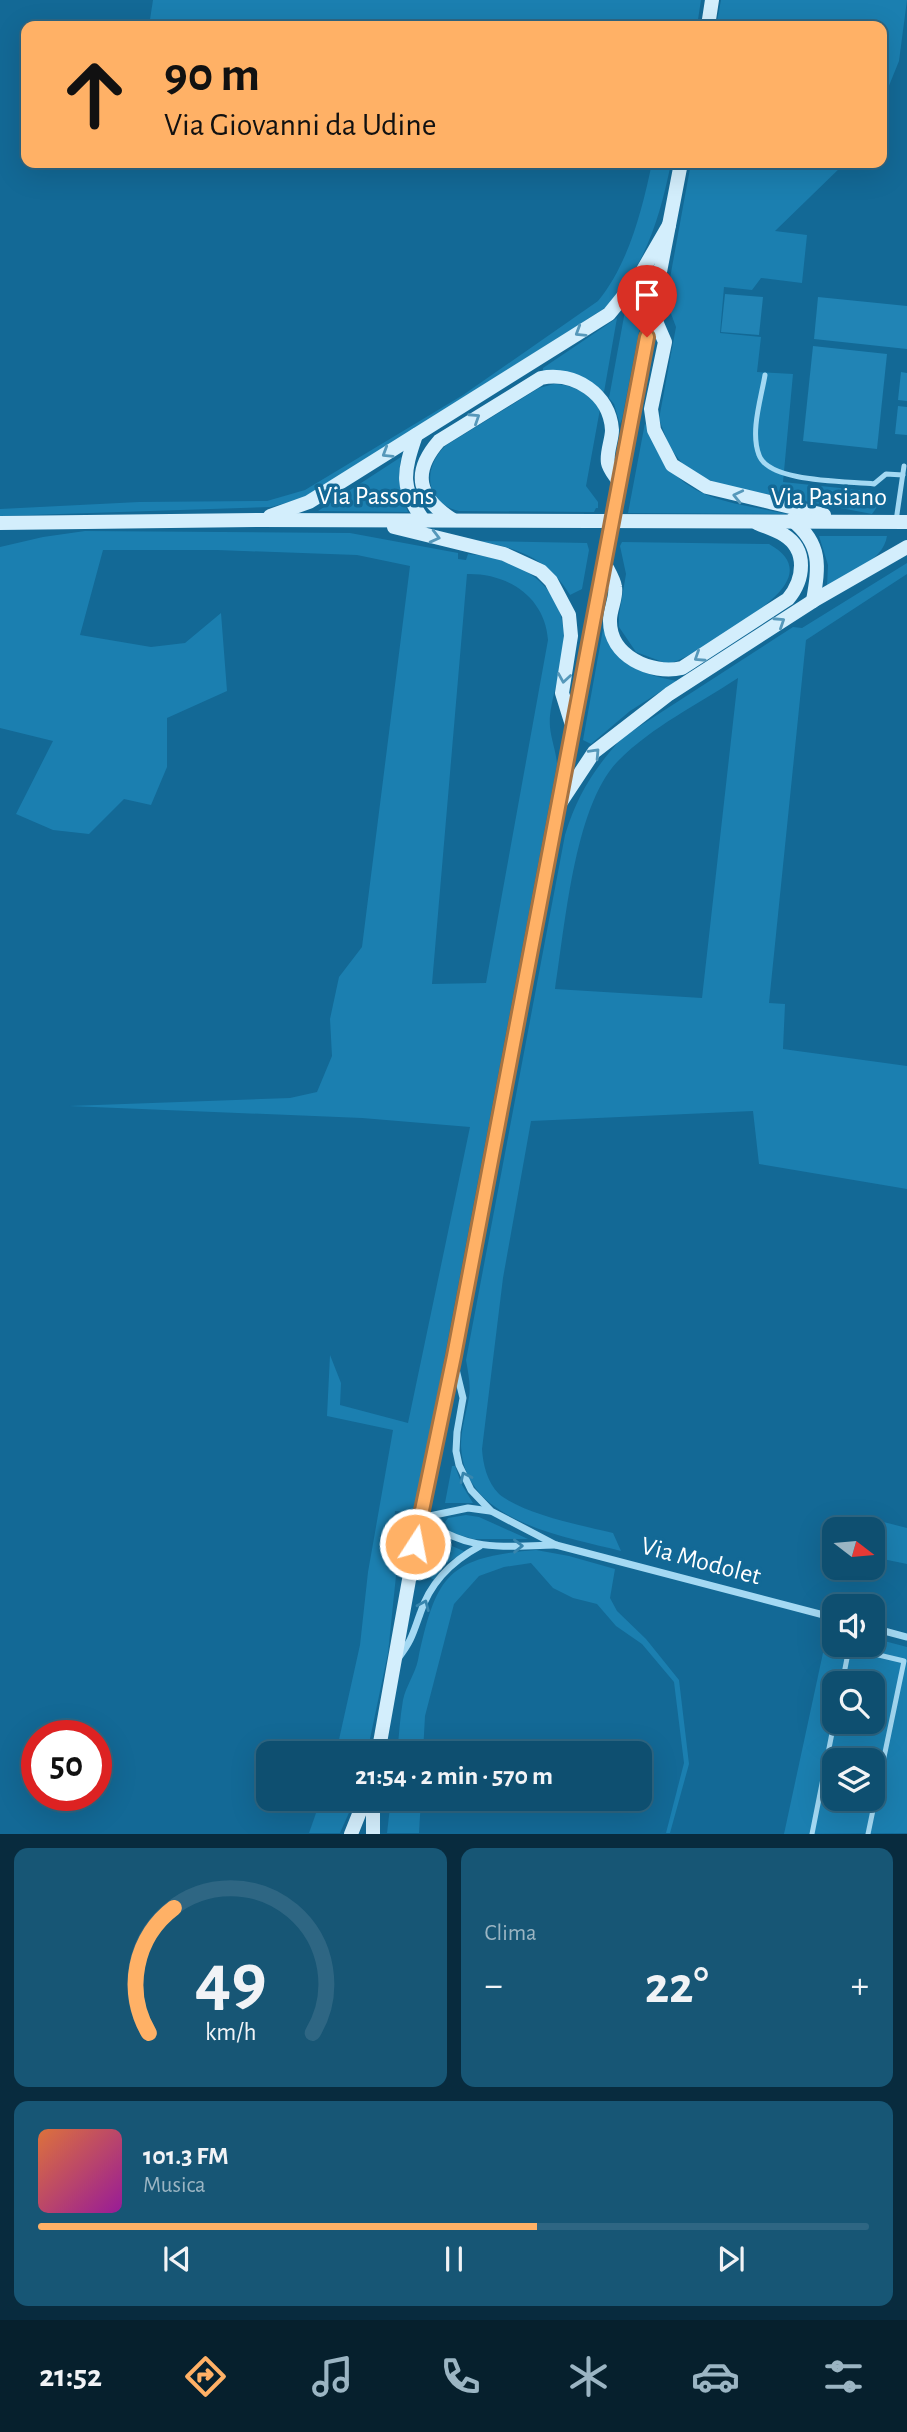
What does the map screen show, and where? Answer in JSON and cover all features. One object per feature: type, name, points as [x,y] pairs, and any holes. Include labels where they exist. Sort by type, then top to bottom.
[{"type":"street","points":[[709,21],[712,0]]},
{"type":"street","points":[[380,1741],[420,1518],[454,1356],[680,168]]},
{"type":"street","points":[[260,520],[309,502],[609,314],[639,277],[669,225]]},
{"type":"street","points":[[652,312],[664,342],[651,409],[654,430],[672,465],[708,487],[853,521]]},
{"type":"street","points":[[454,520],[435,508],[425,496],[422,471],[427,455],[439,441],[541,378],[556,375],[569,378],[582,384],[605,404],[612,430],[608,463],[619,482]]},
{"type":"street","points":[[416,435],[407,464],[405,489],[424,521]]},
{"type":"street","name":"Via Passons","points":[[0,523],[36,525],[260,520],[751,521]]},
{"type":"street","points":[[369,520],[504,554],[541,571],[551,581],[569,615],[571,636],[562,694],[572,726]]},
{"type":"street","points":[[792,520],[804,530],[815,550],[817,578],[813,601]]},
{"type":"street","points":[[605,556],[615,588],[609,621],[620,649],[645,666],[670,671],[682,668],[788,599],[798,585],[802,561],[790,540],[751,521]]},
{"type":"street","name":"Via Pasiano","points":[[751,521],[903,524]]},
{"type":"street","points":[[0,532],[36,525]]},
{"type":"street","points":[[556,809],[594,752],[670,694],[813,601],[905,546]]},
{"type":"street","name":"Via Modolet","points":[[454,1356],[463,1398],[456,1441],[459,1465],[464,1478],[491,1511]]},
{"type":"street","name":"Via Modolet","points":[[420,1518],[468,1507],[491,1511],[556,1545],[822,1615]]},
{"type":"street","name":"Via Modolet","points":[[420,1518],[449,1536],[480,1546],[556,1545]]},
{"type":"street","points":[[393,1665],[414,1638],[420,1613],[437,1580],[458,1558],[480,1546]]},
{"type":"street","points":[[885,1631],[907,1637]]},
{"type":"street","points":[[352,1833],[360,1811]]},
{"type":"street","points":[[373,1811],[373,1833]]},
{"type":"lane","points":[[765,375],[756,440],[759,458],[767,467],[789,476],[874,484],[886,474],[903,475]]},
{"type":"lane","points":[[903,524],[904,467]]},
{"type":"lane","points":[[845,1671],[849,1648],[906,1662],[868,1833]]},
{"type":"lane","points":[[812,1833],[832,1734]]},
{"type":"shaded area","points":[[153,0],[701,0],[698,21],[150,21]]},
{"type":"shaded area","points":[[721,0],[907,0],[899,61],[887,91],[887,21],[717,21]]},
{"type":"shaded area","points":[[651,168],[670,168],[656,222],[641,259],[619,293],[605,308],[307,497],[271,507],[0,516],[0,509],[139,502],[267,501],[305,490],[463,395],[598,301],[618,270],[639,217]]},
{"type":"shaded area","points":[[690,168],[840,168],[775,231],[807,235],[802,283],[761,278],[752,290],[724,287],[720,333],[761,337],[757,372],[793,374],[783,482],[887,493],[872,514],[725,486],[689,472],[670,448],[659,419],[676,327],[666,300]]},
{"type":"shaded area","points":[[649,280],[620,424],[614,404],[609,398],[625,311]]},
{"type":"shaded area","points":[[617,318],[604,392],[576,375],[543,372],[543,368]]},
{"type":"shaded area","points":[[554,384],[580,391],[600,409],[586,486],[598,502],[598,508],[594,512],[459,511],[439,501],[434,493],[430,475],[445,446],[539,388]]},
{"type":"shaded area","points":[[645,423],[669,468],[684,482],[718,499],[787,514],[628,513]]},
{"type":"shaded area","points":[[401,457],[400,485],[408,512],[318,511]]},
{"type":"shaded area","points":[[85,531],[350,533],[458,553],[458,559],[466,560],[468,554],[508,563],[540,581],[559,611],[564,630],[563,652],[550,719],[557,764],[415,1513],[395,1511],[393,1536],[397,1566],[388,1653],[370,1741],[339,1741],[360,1645],[368,1572],[393,1430],[327,1416],[330,1355],[341,1383],[340,1405],[408,1423],[470,1127],[362,1118],[69,1106],[290,1098],[317,1092],[332,1056],[330,1019],[339,977],[362,947],[410,566],[357,555],[217,550],[103,550],[80,635],[151,647],[185,643],[221,613],[227,691],[167,718],[167,767],[151,805],[124,799],[89,834],[53,830],[16,814],[53,741],[0,728],[0,547]],"holes":[[[467,574],[497,578],[522,590],[532,600],[540,611],[548,640],[486,983],[432,984]]]},
{"type":"shaded area","points":[[819,536],[887,536],[879,553],[872,560],[827,586],[828,565]]},
{"type":"shaded area","points":[[480,541],[587,543],[589,550],[582,589],[570,595],[552,572],[532,558]]},
{"type":"shaded area","points":[[622,542],[769,544],[784,555],[789,567],[788,578],[782,589],[759,610],[703,647],[668,664],[636,652],[619,627],[626,574],[620,546]]},
{"type":"shaded area","points":[[907,563],[907,574],[806,640],[769,1003],[785,1004],[783,1049],[907,1066],[907,1189],[759,1164],[753,1111],[531,1121],[503,1278],[482,1449],[483,1461],[491,1484],[499,1494],[523,1508],[613,1533],[621,1551],[546,1531],[498,1509],[479,1492],[466,1472],[461,1446],[470,1392],[466,1360],[565,835],[588,782],[623,737],[793,627],[802,628]],"holes":[[[738,678],[702,998],[555,989],[574,868],[591,806],[604,780],[619,760],[646,737]]]},
{"type":"shaded area","points":[[603,629],[617,652],[632,666],[651,675],[677,681],[630,711],[591,744],[583,740]]},
{"type":"shaded area","points":[[452,1466],[455,1466],[473,1503],[445,1503]]},
{"type":"shaded area","points":[[466,1515],[479,1517],[528,1539],[473,1539],[450,1532],[445,1522],[448,1518]]},
{"type":"shaded area","points":[[886,1523],[907,1528],[907,1564],[886,1560]]},
{"type":"shaded area","points":[[438,1540],[466,1552],[446,1563],[434,1580],[431,1578]]},
{"type":"shaded area","points":[[536,1550],[615,1569],[610,1598],[617,1611],[646,1639],[679,1680],[689,1764],[670,1833],[666,1833],[684,1763],[674,1682],[642,1644],[616,1626],[597,1604],[573,1598],[553,1588],[531,1563],[504,1567],[479,1576],[454,1604],[425,1716],[424,1741],[398,1741],[403,1700],[417,1665],[432,1608],[440,1590],[450,1576],[464,1566],[506,1553]]},
{"type":"shaded area","points":[[885,1641],[907,1647],[907,1833],[784,1834],[822,1657],[885,1657]]},
{"type":"shaded area","points":[[317,1811],[350,1811],[340,1833],[309,1833]]},
{"type":"shaded area","points":[[390,1811],[420,1811],[419,1833],[387,1833]]},
{"type":"building","points":[[725,294],[763,297],[759,335],[721,332]]},
{"type":"building","points":[[818,297],[907,306],[907,349],[814,339]]},
{"type":"building","points":[[813,346],[887,354],[877,449],[803,441]]},
{"type":"building","points":[[901,372],[907,373],[907,401],[898,400]]},
{"type":"building","points":[[898,406],[907,407],[907,435],[895,434]]},
{"type":"route","points":[[415,1544],[454,1356],[647,337]]}]
